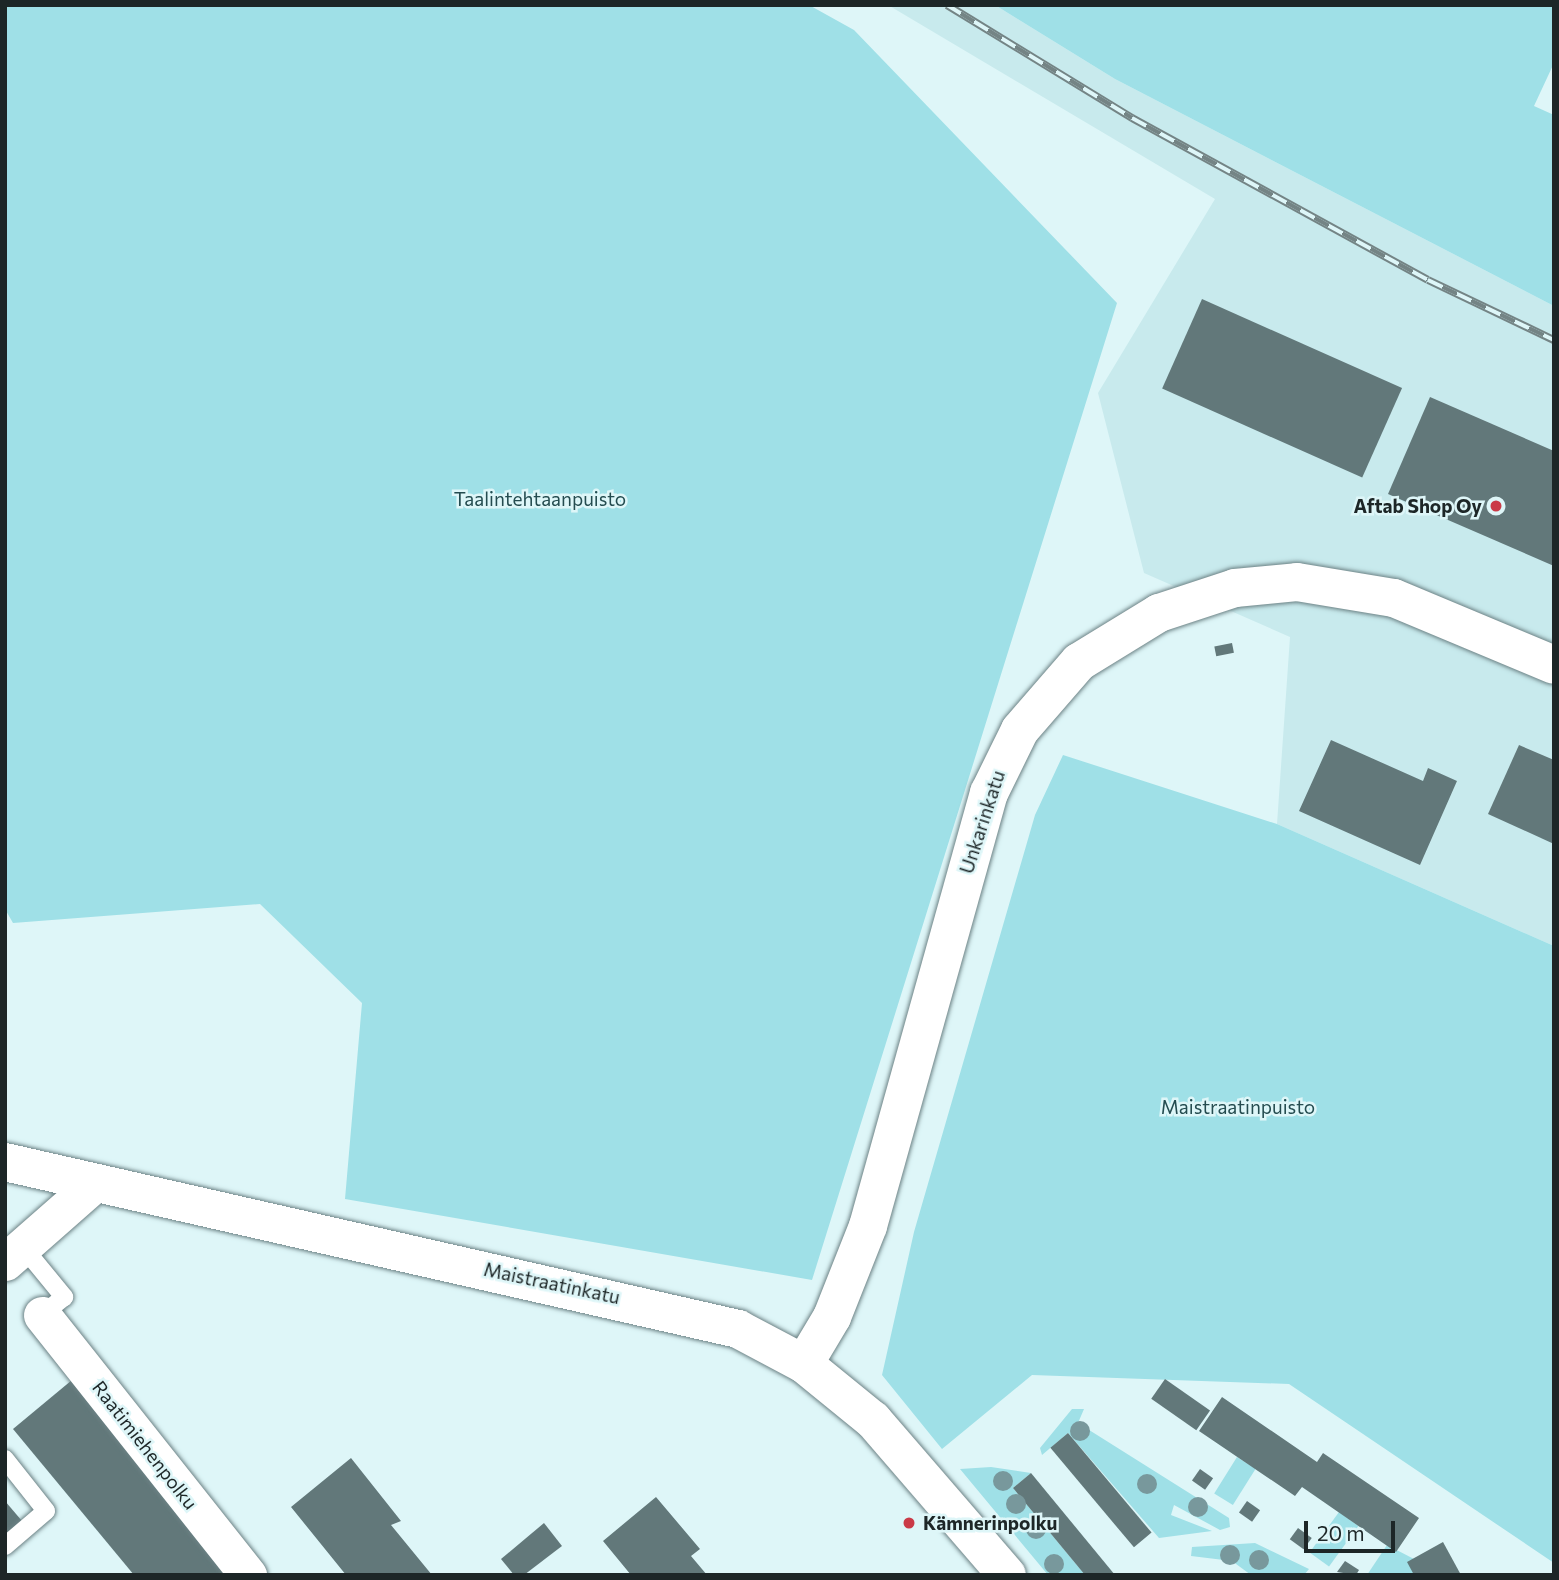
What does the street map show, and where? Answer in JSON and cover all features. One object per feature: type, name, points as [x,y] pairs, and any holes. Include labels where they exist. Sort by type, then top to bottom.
[{"type":"street","name":"Unkarinkatu","points":[[804,1364],[832,1317],[868,1226],[989,793],[1020,730],[1079,662],[1159,613],[1235,588],[1297,582],[1394,598],[1554,664]]},
{"type":"street","name":"Maistraatinkatu","points":[[5,1162],[679,1311],[738,1329],[804,1364],[907,1456],[1007,1575]]},
{"type":"street","points":[[14,1255],[96,1182]]},
{"type":"street","name":"Raatimiehenpolku","points":[[42,1315],[248,1575]]},
{"type":"lane","points":[[14,1255],[64,1297],[42,1315]]},
{"type":"lane","points":[[5,1460],[46,1511],[5,1546]]},
{"type":"shaded area","points":[[888,5],[995,5],[1115,79],[1554,306],[1554,946],[1277,824],[1290,637],[1144,573],[1098,393],[1215,199]]},
{"type":"green space","name":"Taalintehtaanpuisto","points":[[5,5],[809,5],[854,30],[1117,303],[812,1280],[345,1199],[362,1003],[260,904],[13,923],[5,909]]},
{"type":"green space","points":[[995,5],[1554,5],[1554,63],[1534,106],[1554,115],[1554,306],[1115,79]]},
{"type":"green space","name":"Maistraatinpuisto","points":[[1063,755],[1277,824],[1554,946],[1554,1563],[1289,1384],[1032,1375],[942,1449],[882,1375],[914,1232],[1035,815]]},
{"type":"green space","points":[[1072,1409],[1084,1409],[1078,1423],[1229,1518],[1230,1527],[1220,1530],[1174,1505],[1171,1515],[1212,1531],[1159,1538],[1068,1433],[1042,1455],[1040,1448]]},
{"type":"green space","points":[[1237,1457],[1256,1469],[1233,1505],[1214,1493]]},
{"type":"green space","points":[[991,1467],[1031,1473],[1013,1488],[1085,1575],[1048,1575],[960,1469]]},
{"type":"green space","points":[[1339,1512],[1358,1526],[1329,1567],[1310,1552]]},
{"type":"green space","points":[[1255,1543],[1309,1569],[1304,1575],[1251,1575],[1232,1561],[1191,1556],[1192,1547]]},
{"type":"green space","points":[[1387,1545],[1414,1559],[1413,1573],[1367,1575]]},
{"type":"building","points":[[1202,299],[1402,388],[1362,478],[1162,389]]},
{"type":"building","points":[[1430,397],[1554,451],[1554,566],[1388,494]]},
{"type":"building","points":[[1232,643],[1234,653],[1216,656],[1214,646]]},
{"type":"building","points":[[1331,740],[1423,781],[1428,768],[1457,781],[1420,865],[1299,811]]},
{"type":"building","points":[[1519,745],[1554,760],[1554,844],[1488,814]]},
{"type":"building","points":[[1165,1379],[1210,1411],[1196,1430],[1151,1399]]},
{"type":"building","points":[[72,1380],[234,1575],[134,1575],[13,1429]]},
{"type":"building","points":[[1222,1397],[1317,1462],[1323,1453],[1419,1518],[1396,1552],[1302,1487],[1295,1496],[1199,1431]]},
{"type":"building","points":[[1068,1433],[1152,1533],[1134,1547],[1050,1448]]},
{"type":"building","points":[[351,1458],[401,1521],[391,1525],[432,1575],[346,1575],[291,1507]]},
{"type":"building","points":[[1200,1469],[1213,1478],[1205,1490],[1192,1480]]},
{"type":"building","points":[[1031,1473],[1115,1575],[1085,1575],[1013,1488]]},
{"type":"building","points":[[656,1497],[700,1549],[691,1556],[707,1575],[631,1575],[603,1541]]},
{"type":"building","points":[[5,1501],[22,1521],[8,1533],[5,1530]]},
{"type":"building","points":[[1247,1501],[1260,1510],[1252,1522],[1239,1512]]},
{"type":"building","points":[[544,1523],[562,1546],[524,1575],[514,1575],[501,1559]]},
{"type":"building","points":[[1298,1528],[1312,1538],[1304,1549],[1290,1539]]},
{"type":"building","points":[[1443,1542],[1461,1575],[1414,1575],[1407,1562]]},
{"type":"building","points":[[1345,1561],[1359,1570],[1356,1575],[1337,1572]]},
{"type":"railway","points":[[947,5],[1132,118],[1428,280],[1554,340]]},
{"type":"place","name":"Aftab Shop Oy","points":[[1496,506]]},
{"type":"place","name":"Kämnerinpolku","points":[[909,1523]]}]
